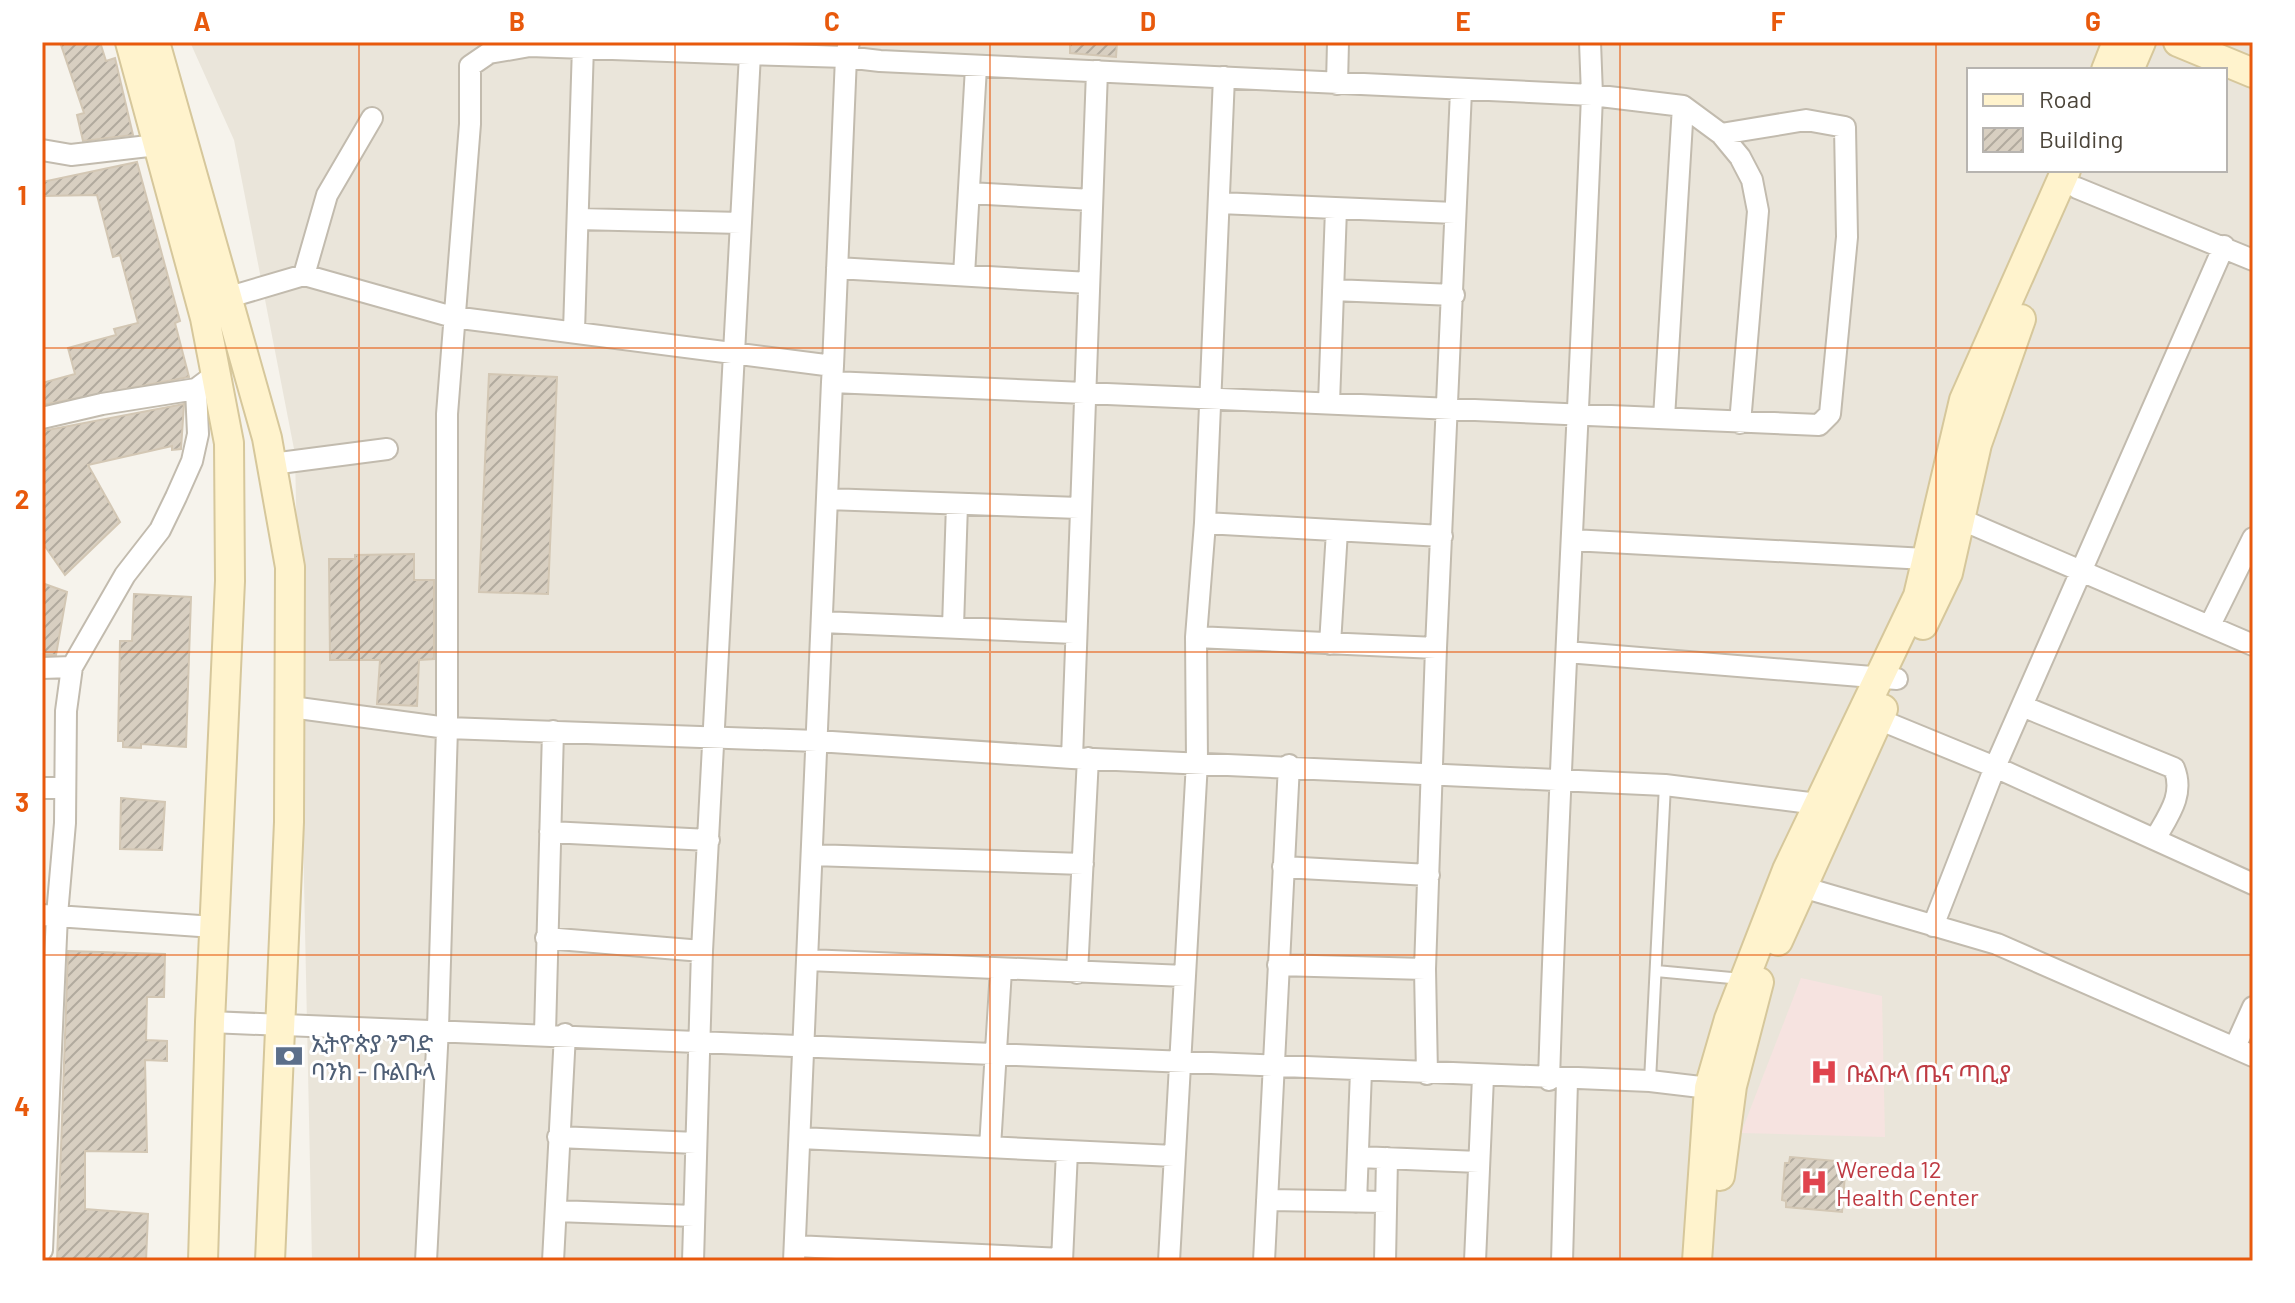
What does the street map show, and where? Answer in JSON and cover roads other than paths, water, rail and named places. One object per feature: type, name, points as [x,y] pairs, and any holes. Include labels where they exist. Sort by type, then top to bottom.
[{"type":"main road","points":[[130,42],[205,318],[206,381],[229,443],[231,508],[203,1261]]},
{"type":"main road","points":[[155,42],[272,464],[290,567],[291,707],[270,1261]]},
{"type":"main road","points":[[2107,68],[2117,42]]},
{"type":"main road","points":[[2130,68],[2141,42]]},
{"type":"main road","points":[[2178,42],[2253,73]]},
{"type":"main road","points":[[1697,1261],[1709,1088],[1744,980],[1787,870],[1818,804],[1948,573],[1977,444],[2007,352],[2076,176]]},
{"type":"main road","points":[[1714,1261],[1732,1086],[1760,982],[1850,789],[1878,719],[1888,678],[1918,596],[1964,400],[2076,176]]},
{"type":"street","points":[[1337,84],[1338,42]]},
{"type":"street","points":[[1562,1261],[1558,1080],[1558,782],[1579,414],[1592,95],[1590,42]]},
{"type":"street","points":[[574,331],[583,46]]},
{"type":"street","points":[[426,1261],[438,1028],[447,728],[447,414],[470,124],[470,66],[489,53],[507,48],[583,46],[750,54],[847,50],[976,67],[1592,95],[1683,106],[1721,134],[1746,167],[1758,211],[1740,423]]},
{"type":"street","points":[[847,50],[795,1254],[1062,1260],[1067,1151]]},
{"type":"street","points":[[693,1261],[702,951],[750,54]]},
{"type":"street","points":[[964,275],[976,67]]},
{"type":"street","points":[[1077,973],[1083,864],[1074,633],[1097,71]]},
{"type":"street","points":[[1169,1261],[1197,762],[1196,637],[1205,523],[1224,77]]},
{"type":"street","points":[[1427,1074],[1425,969],[1436,648],[1461,91]]},
{"type":"street","points":[[1664,418],[1683,106]]},
{"type":"street","points":[[304,275],[327,195],[372,118]]},
{"type":"street","points":[[226,298],[304,275],[453,317],[735,354],[833,374],[1083,394],[1819,425],[1830,414],[1847,237],[1845,127],[1806,120],[1721,134]]},
{"type":"street","points":[[42,150],[71,155],[157,145]]},
{"type":"street","points":[[2076,176],[2253,260]]},
{"type":"street","points":[[969,193],[1092,200]]},
{"type":"street","points":[[1219,203],[1455,213]]},
{"type":"street","points":[[1329,403],[1336,209]]},
{"type":"street","points":[[578,219],[741,223]]},
{"type":"street","points":[[1933,926],[1995,767],[2224,246]]},
{"type":"street","points":[[837,268],[1089,283]]},
{"type":"street","points":[[1333,290],[1454,295]]},
{"type":"street","points":[[42,418],[206,381],[192,461],[176,497],[160,530],[125,575],[72,667],[66,711],[65,788],[49,915],[42,1250]]},
{"type":"street","points":[[272,464],[387,449]]},
{"type":"street","points":[[827,499],[1079,508]]},
{"type":"street","points":[[953,627],[957,504]]},
{"type":"street","points":[[1960,519],[2253,645]]},
{"type":"street","points":[[1205,523],[1442,536]]},
{"type":"street","points":[[1330,644],[1337,531]]},
{"type":"street","points":[[2210,625],[2253,538]]},
{"type":"street","points":[[1572,540],[1926,559]]},
{"type":"street","points":[[822,622],[1074,633]]},
{"type":"street","points":[[1196,637],[1436,648]]},
{"type":"street","points":[[1567,652],[1888,678]]},
{"type":"street","points":[[42,668],[72,667]]},
{"type":"street","points":[[2022,706],[2174,768],[2180,783],[2178,798],[2155,839]]},
{"type":"street","points":[[291,707],[447,728],[817,741],[1080,758],[1289,765],[1558,782],[1665,785],[1818,804]]},
{"type":"street","points":[[1878,719],[1995,767],[2253,884]]},
{"type":"street","points":[[553,731],[546,938],[555,1034],[558,1137],[553,1261]]},
{"type":"street","points":[[1264,1261],[1289,765]]},
{"type":"street","points":[[42,788],[65,788]]},
{"type":"street","points":[[550,832],[709,840]]},
{"type":"street","points":[[812,855],[1083,864]]},
{"type":"street","points":[[1283,867],[1429,875]]},
{"type":"street","points":[[1802,887],[1997,944],[2244,1051],[2253,1007]]},
{"type":"street","points":[[49,915],[214,927]]},
{"type":"street","points":[[546,938],[702,951]]},
{"type":"street","points":[[808,960],[1185,976]]},
{"type":"street","points":[[1278,965],[1425,969]]},
{"type":"street","points":[[990,1147],[1001,970]]},
{"type":"street","points":[[210,1022],[438,1028],[1483,1077],[1650,1081],[1709,1088]]},
{"type":"street","points":[[1356,1202],[1361,1071]]},
{"type":"street","points":[[1475,1261],[1483,1077]]},
{"type":"street","points":[[558,1137],[696,1143]]},
{"type":"street","points":[[800,1138],[1174,1156]]},
{"type":"street","points":[[1358,1157],[1479,1162]]},
{"type":"street","points":[[1385,1261],[1387,1158]]},
{"type":"street","points":[[1267,1200],[1386,1202]]},
{"type":"street","points":[[556,1211],[694,1216]]},
{"type":"lane","points":[[1650,1081],[1665,785]]},
{"type":"lane","points":[[1656,971],[1744,980]]},
{"type":"place","name":"ኢትዮጵያ ንግድ ባንክ - ቡልቡላ","points":[[289,1056]]},
{"type":"place","name":"ቡልቡላ ጤና ጣቢያ","points":[[1824,1072]]},
{"type":"place","name":"Wereda 12 Health Center","points":[[1814,1182]]}]
